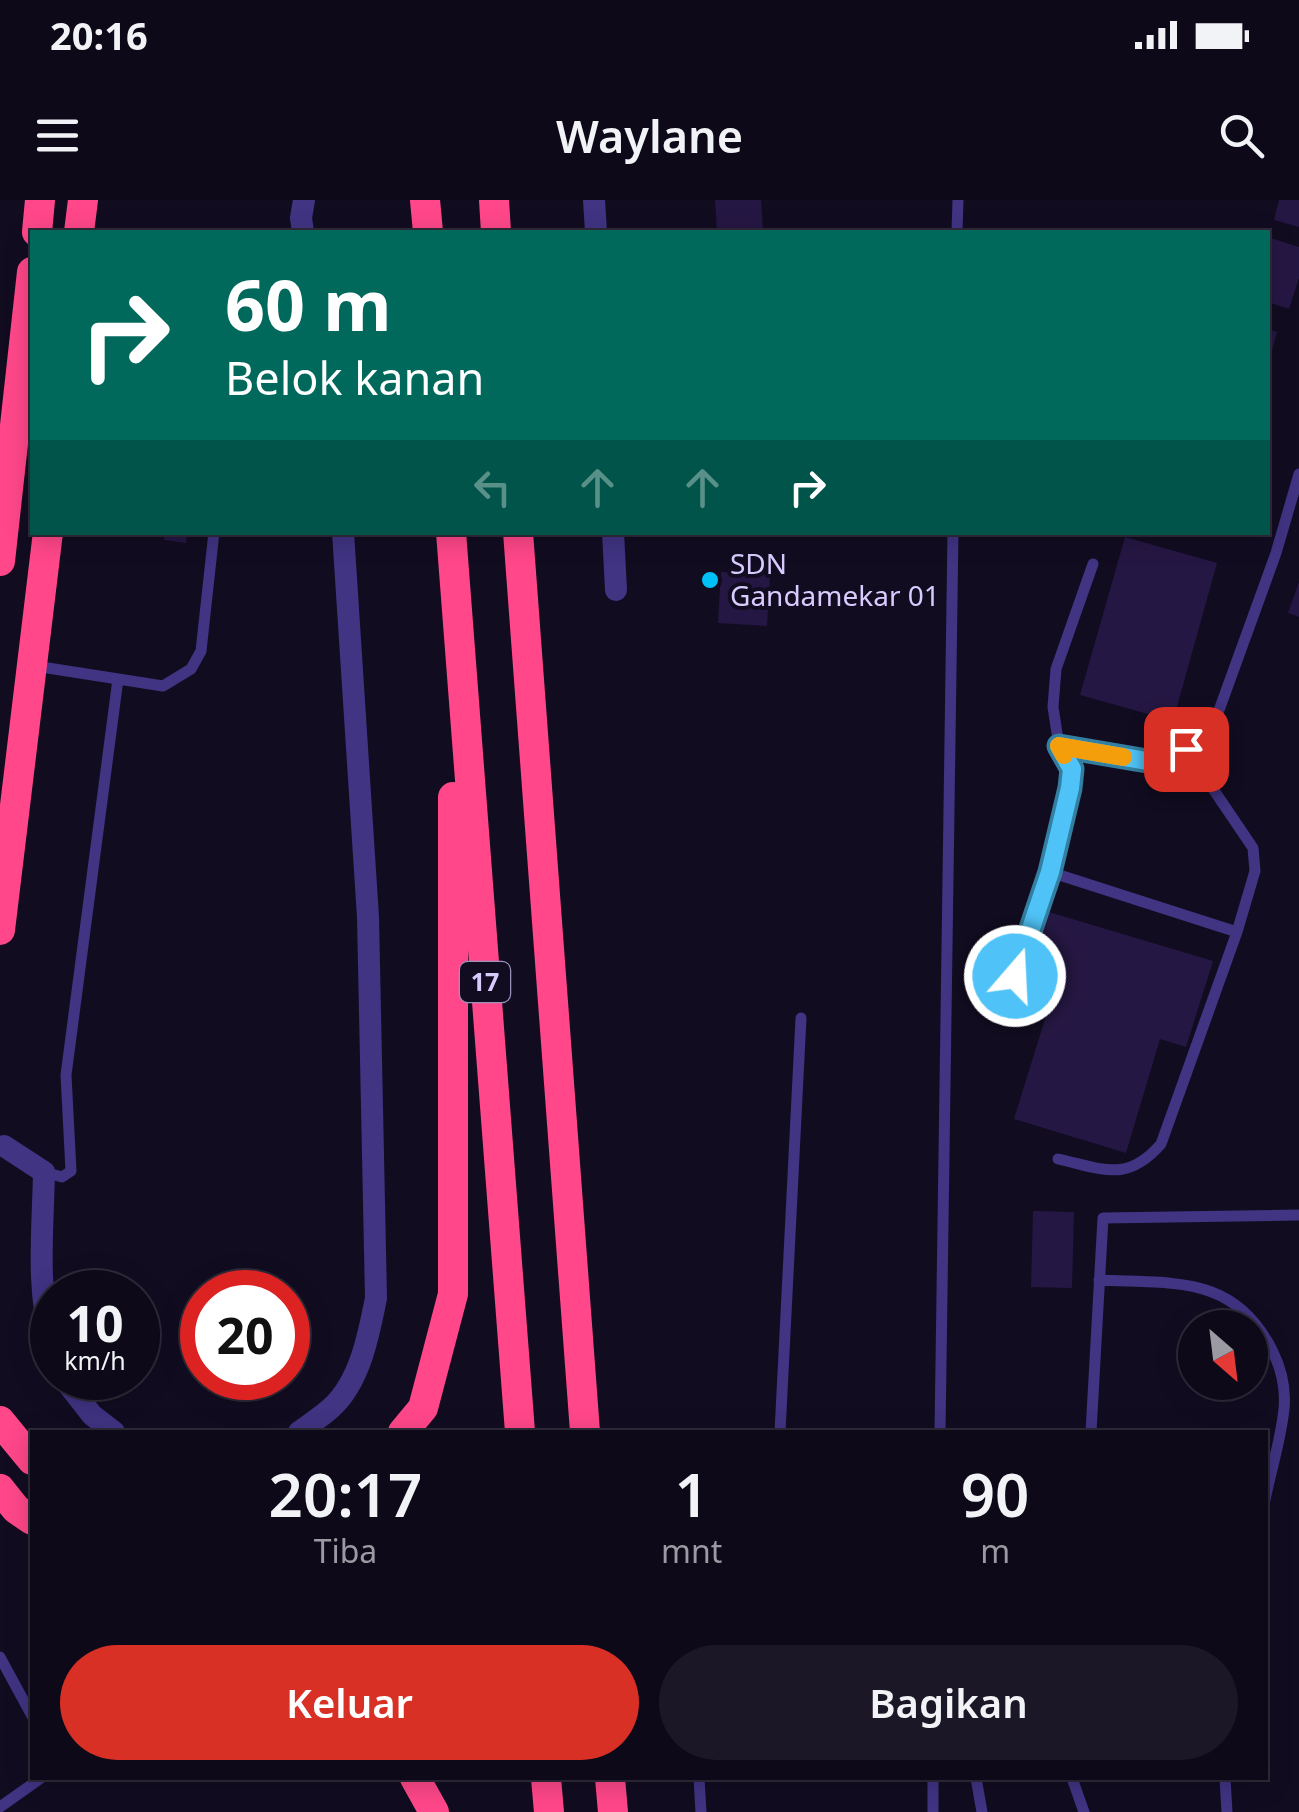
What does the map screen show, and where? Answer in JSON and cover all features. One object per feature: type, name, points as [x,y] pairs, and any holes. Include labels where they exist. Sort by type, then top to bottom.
[{"type":"highway","points":[[36,230],[40,200]]},
{"type":"highway","points":[[79,230],[82,200]]},
{"type":"highway","points":[[425,200],[428,230]]},
{"type":"highway","points":[[494,200],[496,230]]},
{"type":"highway","points":[[0,561],[30,290]]},
{"type":"highway","points":[[0,930],[48,535]]},
{"type":"highway","name":"17","points":[[518,535],[584,1430]]},
{"type":"highway","points":[[405,1430],[423,1408],[453,1294],[452,548]]},
{"type":"highway","name":"17","points":[[452,548],[520,1430]]},
{"type":"highway","points":[[0,1421],[30,1458]]},
{"type":"highway","points":[[0,1489],[30,1519]]},
{"type":"highway","points":[[416,1780],[434,1812]]},
{"type":"highway","points":[[546,1780],[549,1812]]},
{"type":"highway","points":[[610,1780],[613,1812]]},
{"type":"street","points":[[303,230],[304,200]]},
{"type":"street","points":[[594,200],[596,230]]},
{"type":"street","points":[[302,1430],[334,1406],[350,1381],[367,1340],[376,1298],[368,917],[343,535]]},
{"type":"street","points":[[613,535],[616,590]]},
{"type":"street","points":[[4,1146],[44,1172],[42,1270]]},
{"type":"street","points":[[80,1400],[111,1430]]},
{"type":"lane","points":[[957,230],[958,200]]},
{"type":"lane","points":[[1059,746],[1153,762],[1186,749],[1214,724],[1276,553],[1299,474]]},
{"type":"lane","points":[[34,666],[163,686],[192,669],[201,650],[214,535]]},
{"type":"lane","points":[[940,1430],[953,535]]},
{"type":"lane","points":[[1015,976],[1050,872],[1072,769],[1059,746],[1053,707],[1056,669],[1093,564]]},
{"type":"lane","points":[[44,1172],[62,1177],[71,1171],[66,1076],[118,679]]},
{"type":"lane","points":[[1058,1159],[1120,1172],[1146,1161],[1161,1144],[1237,932],[1255,870],[1253,848],[1186,749]]},
{"type":"lane","points":[[1050,872],[1237,932]]},
{"type":"lane","points":[[780,1430],[801,1018]]},
{"type":"lane","points":[[1091,1430],[1103,1218],[1299,1216]]},
{"type":"lane","points":[[1099,1280],[1187,1285],[1232,1298],[1262,1330],[1281,1370],[1284,1408],[1268,1485]]},
{"type":"lane","points":[[0,1657],[30,1712]]},
{"type":"lane","points":[[0,1807],[38,1780]]},
{"type":"lane","points":[[699,1780],[701,1812]]},
{"type":"lane","points":[[932,1812],[933,1780]]},
{"type":"lane","points":[[976,1780],[982,1812]]},
{"type":"lane","points":[[1073,1780],[1084,1812]]},
{"type":"lane","points":[[1224,1780],[1227,1812]]},
{"type":"building","points":[[715,200],[761,200],[763,230],[717,230]]},
{"type":"building","points":[[1279,200],[1299,200],[1299,227],[1274,220]]},
{"type":"building","points":[[1270,238],[1299,247],[1299,278],[1289,309],[1270,303]]},
{"type":"building","points":[[1270,330],[1277,332],[1270,358]]},
{"type":"building","points":[[165,535],[187,535],[186,543],[164,540]]},
{"type":"building","points":[[1125,537],[1217,563],[1173,721],[1080,695]]},
{"type":"building","points":[[721,572],[770,575],[767,626],[718,623]]},
{"type":"building","points":[[1299,582],[1299,617],[1288,613]]},
{"type":"building","points":[[1049,912],[1213,961],[1186,1047],[1160,1039],[1126,1153],[1014,1119],[1049,1006],[1023,998]]},
{"type":"building","points":[[1033,1211],[1074,1212],[1072,1288],[1031,1287]]},
{"type":"slow traffic","points":[[1064,755],[1059,746],[1123,757]]},
{"type":"place","name":"SDN Gandamekar 01","points":[[710,580]]},
{"type":"route","points":[[1015,976],[1050,872],[1070,788],[1072,769],[1059,746],[1153,762],[1186,749]]}]
